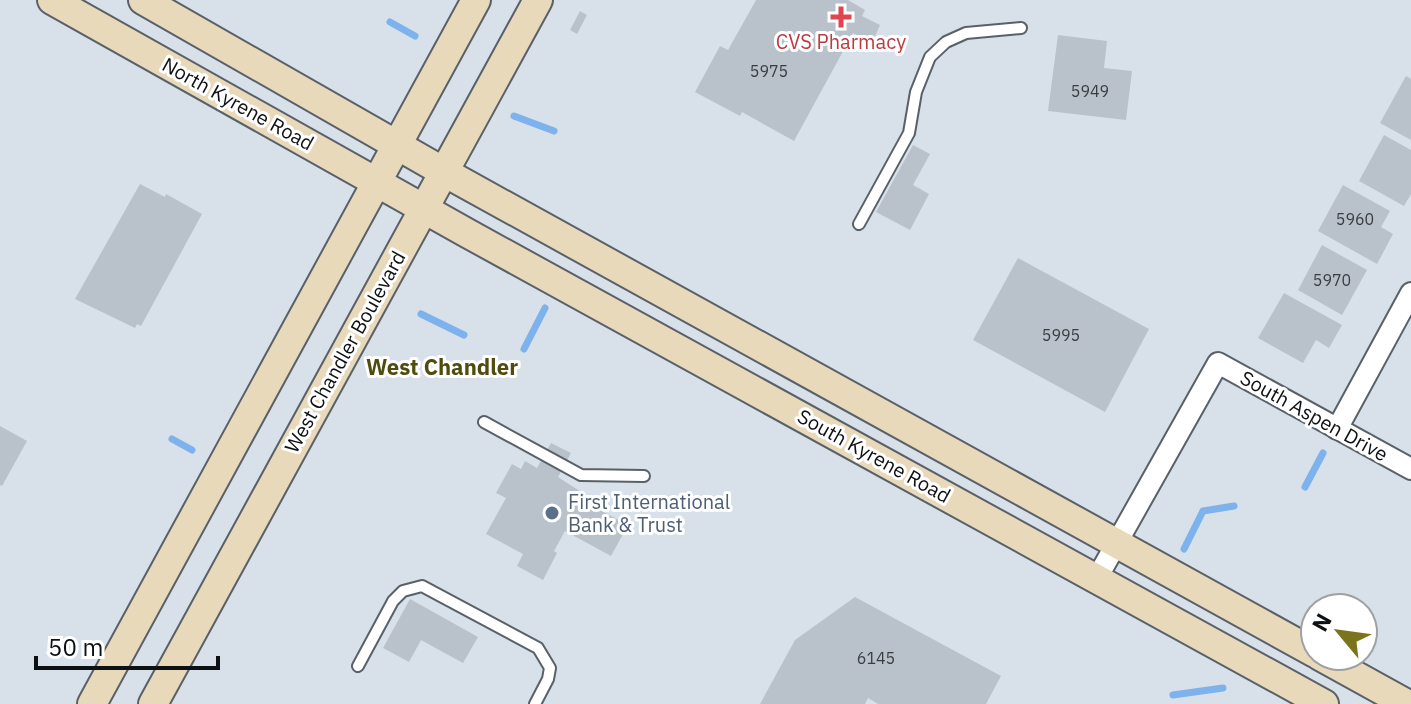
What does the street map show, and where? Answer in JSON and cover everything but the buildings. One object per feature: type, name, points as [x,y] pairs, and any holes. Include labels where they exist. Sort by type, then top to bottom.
[{"type":"main road","name":"North Kyrene Road","points":[[52,0],[424,209]]},
{"type":"main road","points":[[143,0],[444,172]]},
{"type":"main road","points":[[92,704],[476,0]]},
{"type":"main road","name":"West Chandler Boulevard","points":[[153,704],[538,0]]},
{"type":"main road","name":"South Kyrene Road","points":[[444,172],[1299,645]]},
{"type":"main road","name":"South Kyrene Road","points":[[424,209],[1324,704]]},
{"type":"main road","points":[[796,366],[834,406],[847,441]]},
{"type":"main road","name":"South Kyrene Road","points":[[1348,672],[1407,704]]},
{"type":"street","points":[[1337,429],[1411,293]]},
{"type":"street","name":"South Aspen Drive","points":[[1117,543],[1218,363],[1411,469]]},
{"type":"street","points":[[1097,578],[1117,543]]},
{"type":"lane","points":[[859,224],[909,133],[916,92],[930,57],[946,42],[966,33],[1021,28]]},
{"type":"lane","points":[[484,422],[581,475],[644,476]]},
{"type":"lane","points":[[358,666],[393,601],[403,591],[422,586],[538,648],[550,668],[535,704]]},
{"type":"waterway","points":[[390,22],[415,36]]},
{"type":"waterway","points":[[514,116],[554,131]]},
{"type":"waterway","points":[[524,349],[545,308]]},
{"type":"waterway","points":[[421,314],[464,335]]},
{"type":"waterway","points":[[172,439],[192,450]]},
{"type":"waterway","points":[[1305,487],[1323,453]]},
{"type":"waterway","points":[[1184,549],[1203,511],[1234,506]]},
{"type":"waterway","points":[[1173,695],[1223,688]]},
{"type":"place","name":"CVS Pharmacy","points":[[841,17]]},
{"type":"place","name":"First International Bank & Trust","points":[[552,513]]},
{"type":"district","name":"West Chandler","points":[[442,367]]}]
